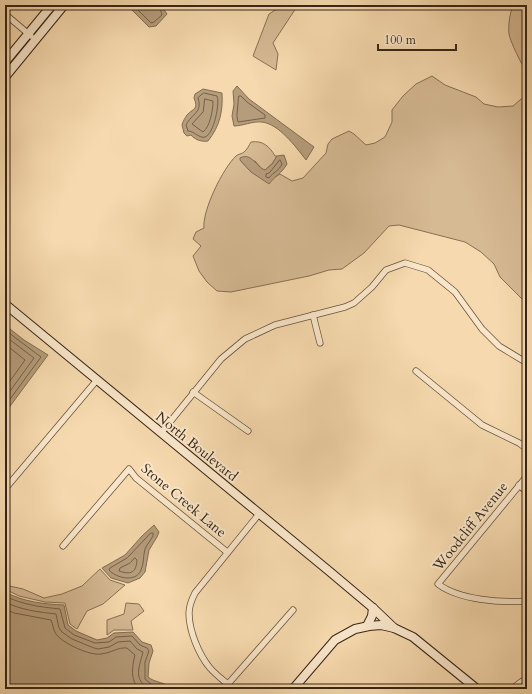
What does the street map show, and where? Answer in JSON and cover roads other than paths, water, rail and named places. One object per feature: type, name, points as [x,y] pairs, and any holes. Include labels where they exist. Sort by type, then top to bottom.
[{"type":"street","points":[[5,62],[52,5]]},
{"type":"street","points":[[5,77],[64,5]]},
{"type":"street","points":[[5,14],[36,39]]},
{"type":"street","points":[[161,433],[221,359],[245,339],[275,325],[345,307],[354,303],[372,287],[386,270],[405,263],[428,270],[455,292],[482,329],[499,346],[527,363]]},
{"type":"street","name":"North Boulevard","points":[[5,304],[373,608],[394,628]]},
{"type":"street","points":[[313,315],[320,343]]},
{"type":"street","points":[[416,371],[482,425],[519,443],[527,450]]},
{"type":"street","points":[[5,489],[98,380]]},
{"type":"street","points":[[193,392],[248,431]]},
{"type":"street","name":"Stone Creek Lane","points":[[63,546],[129,469],[136,478],[227,552]]},
{"type":"street","name":"Woodcliff Avenue","points":[[527,476],[438,584],[446,590],[481,599],[513,602],[527,601]]},
{"type":"street","points":[[519,485],[527,492]]},
{"type":"street","points":[[233,689],[211,668],[200,654],[194,638],[189,614],[190,603],[195,593],[259,514]]},
{"type":"street","points":[[367,626],[372,616],[373,608]]},
{"type":"street","points":[[228,684],[293,610]]},
{"type":"street","points":[[293,689],[335,640],[355,629],[381,625],[394,628],[413,637],[477,689]]},
{"type":"street","points":[[512,689],[527,679]]},
{"type":"water","points":[[127,5],[161,5],[167,14],[156,26],[149,27]]},
{"type":"water","points":[[237,86],[249,99],[314,147],[306,160],[287,137],[275,127],[262,122],[234,126],[232,116],[234,104],[233,91]]},
{"type":"water","points":[[203,89],[222,93],[220,118],[208,141],[201,141],[191,135],[187,136],[184,133],[182,125],[187,115],[196,107],[194,98],[195,94]]},
{"type":"water","points":[[284,155],[287,164],[269,184],[251,172],[240,160],[240,158],[244,157],[251,158],[265,170],[272,164],[277,156]]},
{"type":"water","points":[[5,325],[24,340],[48,355],[5,413]]},
{"type":"water","points":[[154,525],[159,532],[149,550],[145,572],[140,578],[128,583],[111,578],[102,568],[125,555]]},
{"type":"water","points":[[5,592],[34,602],[64,605],[68,625],[76,631],[97,640],[107,638],[114,633],[133,632],[142,642],[151,645],[153,651],[149,663],[148,677],[173,689],[5,689]]}]
